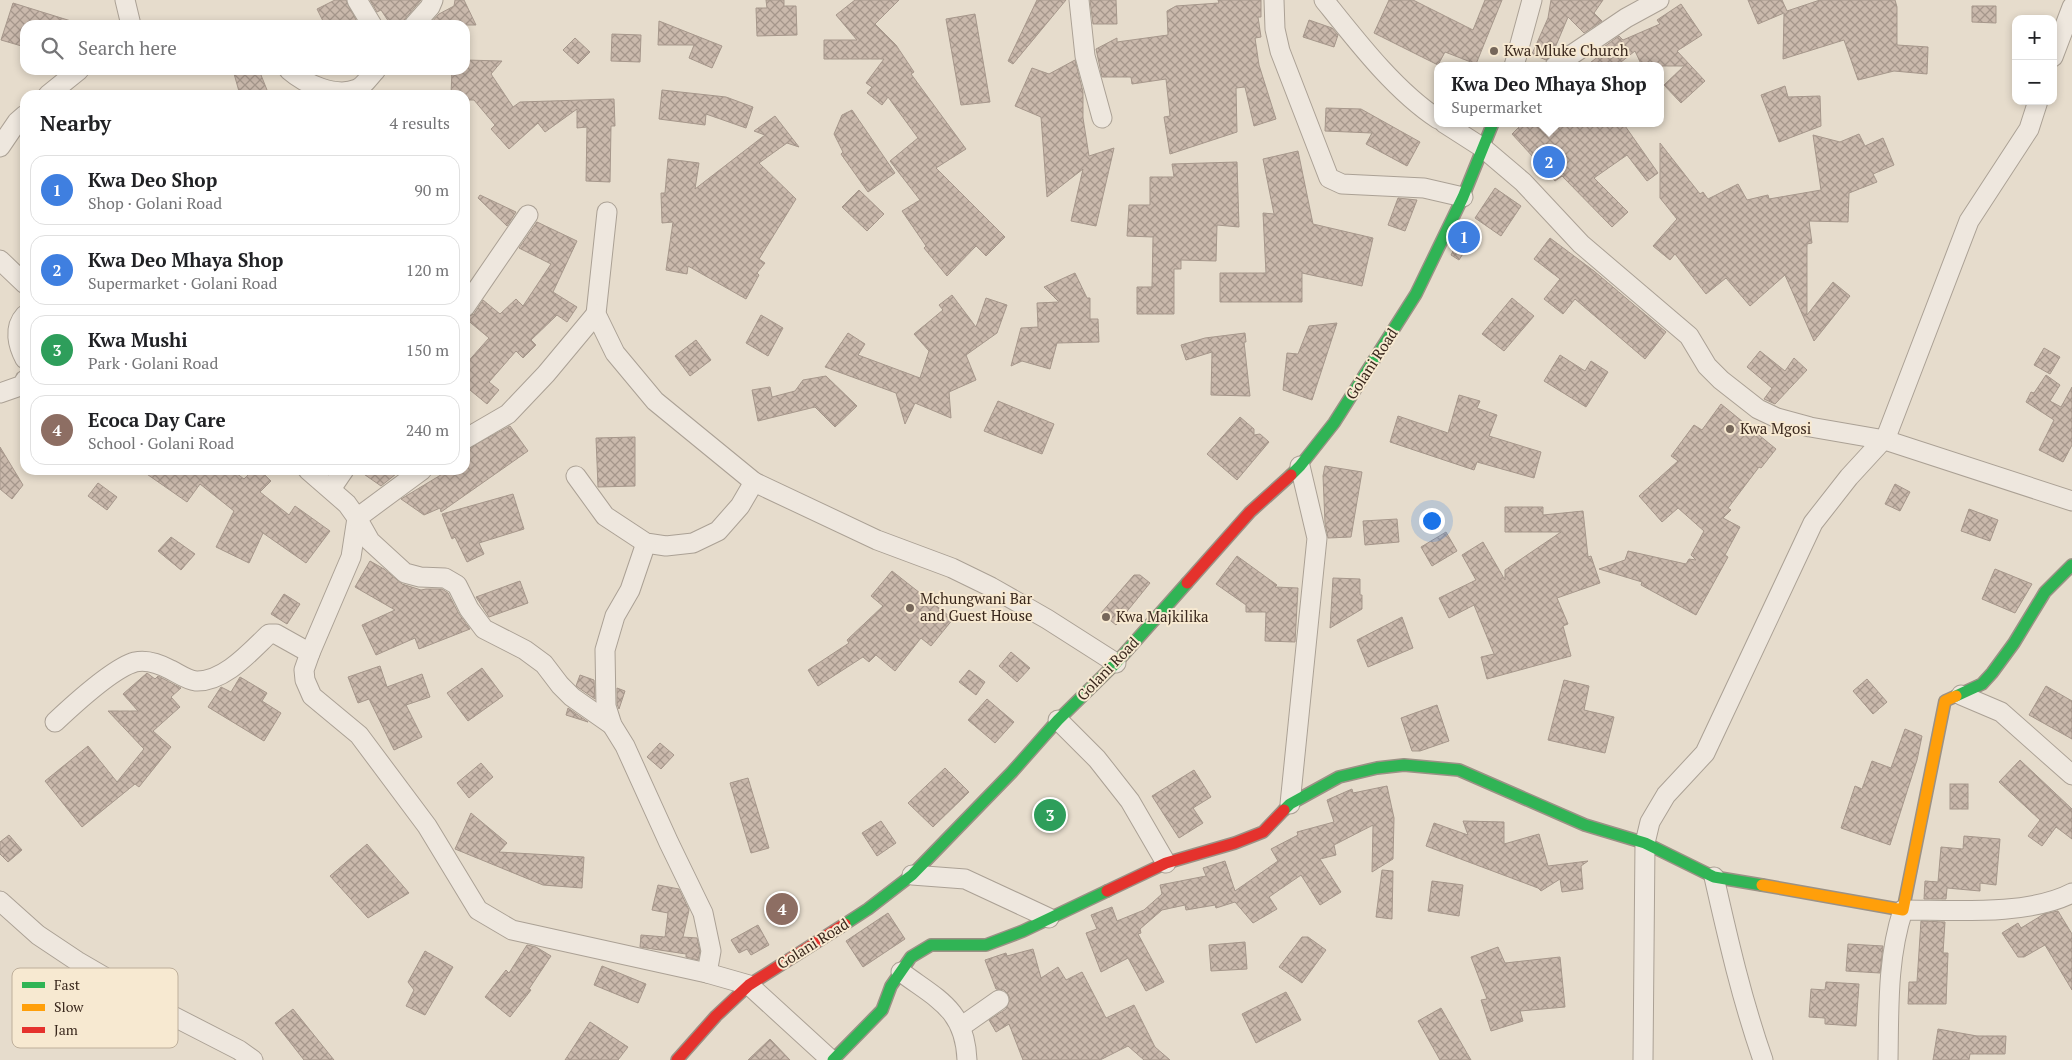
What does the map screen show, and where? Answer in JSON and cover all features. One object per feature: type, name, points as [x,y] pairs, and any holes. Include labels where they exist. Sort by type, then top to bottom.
[{"type":"street","points":[[125,0],[130,20]]},
{"type":"street","points":[[357,0],[369,20]]},
{"type":"street","points":[[418,20],[434,0]]},
{"type":"street","points":[[1079,0],[1085,56],[1102,118]]},
{"type":"street","points":[[1274,0],[1275,29],[1280,52],[1329,178],[1342,184],[1424,188],[1463,197]]},
{"type":"street","points":[[1324,0],[1355,39],[1418,106],[1434,116]]},
{"type":"street","points":[[1515,62],[1532,0]]},
{"type":"street","points":[[1560,62],[1626,18],[1659,0]]},
{"type":"street","points":[[2057,46],[2072,7]]},
{"type":"street","points":[[54,90],[72,75]]},
{"type":"street","points":[[295,75],[316,86],[331,90]]},
{"type":"street","points":[[354,90],[358,89],[371,75]]},
{"type":"street","points":[[1643,1060],[1645,843],[1650,822],[1666,795],[1705,753],[1813,523],[1838,490],[1884,440],[1969,221],[2029,129],[2037,105]]},
{"type":"street","points":[[0,147],[20,119]]},
{"type":"street","points":[[1450,127],[1483,148],[1523,182],[1581,244],[1689,336],[1707,366],[1720,380],[1758,409],[1777,418],[1810,427],[1884,440],[2072,501]]},
{"type":"street","name":"Golani Road","points":[[677,1060],[716,1016],[749,984],[868,909],[912,874],[1012,772],[1058,720],[1116,663],[1250,512],[1300,466],[1334,423],[1416,294],[1463,197],[1491,127]]},
{"type":"street","points":[[607,212],[596,314],[615,353],[655,401],[754,482],[877,540],[952,568],[991,587],[1047,619],[1116,663]]},
{"type":"street","points":[[470,299],[528,215]]},
{"type":"street","points":[[0,260],[20,279]]},
{"type":"street","points":[[470,436],[508,414],[546,374],[596,314]]},
{"type":"street","points":[[20,322],[18,346],[20,350]]},
{"type":"street","points":[[0,393],[20,385]]},
{"type":"street","points":[[1290,804],[1317,538],[1300,466]]},
{"type":"street","points":[[314,475],[347,504],[370,541],[405,573],[420,577],[445,578],[457,585],[469,609],[484,629],[525,650],[544,664],[572,697],[612,725]]},
{"type":"street","points":[[331,489],[341,475]]},
{"type":"street","points":[[415,475],[357,518],[351,557],[304,670],[305,680],[312,696],[359,735],[427,826],[478,910],[512,930],[749,984],[832,1060],[882,1010],[891,986],[911,957],[931,944],[986,945],[1023,931],[1166,864],[1235,843],[1262,832],[1290,804],[1339,777],[1377,768],[1404,765],[1459,770],[1585,824],[1645,843],[1714,877],[1903,910],[1982,910],[2022,907],[2049,902],[2072,893]]},
{"type":"street","points":[[576,476],[605,516],[646,543],[666,546],[693,544],[718,531],[740,506],[754,482]]},
{"type":"street","points":[[646,543],[630,590],[615,616],[605,650],[606,706],[612,725],[625,746],[669,843],[704,913],[711,951],[707,973]]},
{"type":"street","points":[[1888,1060],[1889,981],[1892,950],[1903,910],[1925,809],[1935,742],[1945,701],[1982,684],[2014,644],[2044,592],[2072,564]]},
{"type":"street","points":[[55,722],[116,671],[134,662],[146,661],[161,664],[187,679],[196,681],[212,679],[238,663],[268,634],[276,634],[310,653]]},
{"type":"street","points":[[1962,694],[2001,712],[2072,775]]},
{"type":"street","points":[[1058,720],[1097,759],[1130,801],[1166,864]]},
{"type":"street","points":[[912,874],[965,879],[1049,918]]},
{"type":"street","points":[[1714,877],[1735,968],[1763,1060]]},
{"type":"street","points":[[0,900],[38,935],[89,968]]},
{"type":"street","points":[[901,972],[947,1006],[962,1026],[967,1048],[967,1060]]},
{"type":"street","points":[[962,1026],[998,1000]]},
{"type":"street","points":[[178,1019],[238,1050],[253,1060]]},
{"type":"building","points":[[335,0],[346,0],[356,20],[322,20],[317,9]]},
{"type":"building","points":[[370,0],[421,0],[404,20],[388,20],[381,10],[377,12]]},
{"type":"building","points":[[455,0],[464,0],[476,25],[470,25],[470,20],[434,20],[439,14],[454,6]]},
{"type":"building","points":[[766,0],[784,0],[784,6],[796,6],[797,35],[757,36],[756,8],[767,8]]},
{"type":"building","points":[[855,0],[899,0],[875,24],[896,45],[914,72],[911,74],[966,149],[936,168],[1005,237],[986,256],[976,246],[947,276],[924,248],[926,246],[902,211],[920,200],[890,161],[918,138],[888,97],[882,105],[867,93],[872,87],[866,83],[884,59],[824,59],[824,40],[857,40],[836,15]]},
{"type":"building","points":[[1037,0],[1066,0],[1013,64],[1008,61]]},
{"type":"building","points":[[1090,0],[1116,0],[1117,24],[1093,24]]},
{"type":"building","points":[[1218,0],[1261,0],[1261,17],[1258,17],[1261,37],[1255,38],[1259,65],[1276,119],[1254,126],[1245,87],[1236,88],[1237,132],[1170,154],[1164,117],[1170,116],[1166,79],[1132,84],[1131,77],[1102,77],[1096,49],[1117,38],[1117,42],[1168,35],[1167,11],[1176,6],[1219,3]]},
{"type":"building","points":[[1389,0],[1413,0],[1473,30],[1485,0],[1502,0],[1477,62],[1471,62],[1445,52],[1440,62],[1434,63],[1374,33]]},
{"type":"building","points":[[1551,0],[1603,0],[1594,13],[1602,21],[1584,33],[1568,17],[1552,55],[1546,60],[1532,54],[1548,18]]},
{"type":"building","points":[[1748,0],[1782,0],[1787,11],[1820,0],[1895,0],[1897,7],[1897,45],[1928,47],[1927,74],[1894,71],[1858,80],[1844,40],[1783,59],[1784,13],[1758,24]]},
{"type":"building","points":[[13,3],[68,20],[20,20],[20,46],[1,40]]},
{"type":"building","points":[[1681,4],[1702,35],[1677,51],[1705,81],[1681,103],[1664,85],[1684,66],[1664,66],[1664,62],[1640,62],[1635,51],[1621,62],[1591,62],[1604,52],[1601,49],[1619,36],[1623,40],[1660,24],[1657,20]]},
{"type":"building","points":[[1972,6],[1996,6],[1996,23],[1972,22]]},
{"type":"building","points":[[975,14],[990,102],[961,105],[946,19]]},
{"type":"building","points":[[1309,20],[1332,28],[1338,35],[1334,47],[1303,37]]},
{"type":"building","points":[[659,21],[722,46],[712,68],[689,58],[694,45],[658,45]]},
{"type":"building","points":[[612,34],[641,35],[640,62],[611,61]]},
{"type":"building","points":[[575,38],[590,52],[578,64],[563,50]]},
{"type":"building","points":[[470,60],[502,61],[491,74],[513,107],[520,102],[614,99],[615,126],[611,126],[610,182],[586,181],[587,127],[577,128],[577,109],[545,132],[538,123],[509,149],[491,129],[495,125],[474,100],[470,100],[470,90],[451,90],[452,75],[470,75]]},
{"type":"building","points":[[1075,60],[1083,92],[1083,118],[1089,156],[1114,148],[1096,226],[1071,221],[1083,169],[1047,197],[1041,117],[1015,106],[1032,68],[1049,74]]},
{"type":"building","points":[[234,75],[261,75],[267,90],[239,90]]},
{"type":"building","points":[[1785,86],[1788,97],[1820,96],[1821,126],[1779,142],[1761,95]]},
{"type":"building","points":[[662,90],[726,97],[753,107],[746,128],[706,114],[705,125],[659,119]]},
{"type":"building","points":[[1326,108],[1361,109],[1420,142],[1407,166],[1366,144],[1372,133],[1325,131]]},
{"type":"building","points":[[852,110],[895,173],[868,192],[841,154],[843,152],[834,134],[842,115]]},
{"type":"building","points":[[775,116],[799,147],[787,143],[759,163],[796,199],[759,259],[765,263],[757,273],[759,275],[746,299],[688,266],[687,274],[666,270],[673,222],[662,223],[661,193],[665,193],[668,159],[699,163],[695,189],[765,135],[754,131]]},
{"type":"building","points":[[1519,127],[1626,127],[1658,173],[1647,181],[1627,155],[1594,178],[1628,212],[1612,227],[1562,176],[1555,181],[1512,134]]},
{"type":"building","points":[[1859,134],[1865,146],[1883,138],[1894,165],[1873,174],[1877,182],[1849,193],[1848,222],[1809,221],[1812,243],[1807,244],[1807,315],[1833,282],[1850,296],[1814,341],[1785,275],[1750,306],[1726,278],[1706,294],[1675,254],[1670,260],[1653,246],[1677,219],[1660,198],[1660,143],[1700,194],[1703,192],[1708,199],[1738,184],[1747,200],[1768,195],[1769,199],[1821,190],[1813,135],[1840,142]]},
{"type":"building","points":[[1298,151],[1313,224],[1373,238],[1362,286],[1302,273],[1302,302],[1220,302],[1220,273],[1266,273],[1263,213],[1274,214],[1263,159]]},
{"type":"building","points":[[1237,162],[1239,227],[1217,225],[1216,261],[1181,260],[1181,269],[1174,269],[1174,314],[1137,314],[1137,287],[1152,287],[1153,237],[1127,236],[1129,205],[1150,205],[1150,177],[1174,177],[1172,164]]},
{"type":"building","points":[[1495,188],[1521,206],[1501,236],[1475,218]]},
{"type":"building","points":[[859,190],[884,214],[867,231],[842,207]]},
{"type":"building","points":[[480,195],[516,212],[507,226],[478,198]]},
{"type":"building","points":[[1398,198],[1417,200],[1405,231],[1388,225]]},
{"type":"building","points":[[537,222],[577,241],[553,292],[577,307],[567,322],[557,315],[531,340],[536,345],[523,358],[516,351],[489,382],[499,390],[487,404],[470,390],[470,359],[489,338],[470,322],[470,316],[474,314],[483,300],[500,314],[516,299],[523,306],[551,264],[519,248]]},
{"type":"building","points":[[1467,224],[1478,230],[1459,260],[1451,255]]},
{"type":"building","points":[[1550,238],[1594,271],[1666,332],[1645,359],[1575,299],[1563,314],[1544,299],[1560,279],[1534,259]]},
{"type":"building","points":[[1075,273],[1087,298],[1090,298],[1090,319],[1098,319],[1099,342],[1057,343],[1050,369],[1022,361],[1011,366],[1021,328],[1038,327],[1037,303],[1059,302],[1044,287]]},
{"type":"building","points":[[952,295],[976,327],[986,298],[1007,305],[997,333],[966,355],[976,380],[949,392],[951,418],[915,403],[905,424],[896,393],[825,367],[848,333],[865,344],[858,355],[920,378],[929,351],[914,334],[943,310],[939,305]]},
{"type":"building","points":[[1512,298],[1534,316],[1504,351],[1482,334]]},
{"type":"building","points":[[761,315],[783,328],[768,356],[746,343]]},
{"type":"building","points":[[1337,323],[1312,400],[1283,390],[1287,353],[1298,354],[1309,326]]},
{"type":"building","points":[[1245,333],[1246,342],[1244,342],[1250,396],[1211,395],[1212,352],[1186,360],[1181,345],[1205,338]]},
{"type":"building","points":[[696,340],[711,360],[690,376],[675,356]]},
{"type":"building","points":[[2044,348],[2060,357],[2050,374],[2034,365]]},
{"type":"building","points":[[1760,351],[1785,371],[1794,358],[1807,370],[1775,404],[1764,399],[1772,388],[1747,367]]},
{"type":"building","points":[[1560,355],[1585,371],[1591,361],[1608,372],[1586,407],[1544,381]]},
{"type":"building","points":[[2046,375],[2060,385],[2050,401],[2061,407],[2072,387],[2072,445],[2063,462],[2039,450],[2054,420],[2026,402],[2031,392],[2034,393]]},
{"type":"building","points":[[826,376],[857,406],[835,427],[815,407],[758,421],[752,390],[770,387],[772,397],[795,391],[803,380]]},
{"type":"building","points":[[1459,395],[1480,401],[1477,408],[1497,415],[1489,436],[1541,452],[1534,478],[1477,462],[1474,470],[1390,442],[1398,416],[1448,433]]},
{"type":"building","points":[[998,401],[1054,424],[1042,454],[984,431]]},
{"type":"building","points":[[1721,404],[1776,449],[1761,468],[1759,467],[1728,508],[1731,510],[1723,518],[1740,527],[1725,555],[1728,557],[1696,615],[1641,585],[1642,582],[1599,569],[1625,560],[1628,551],[1686,564],[1689,559],[1696,560],[1691,555],[1704,531],[1678,508],[1662,522],[1639,496],[1678,461],[1671,456],[1694,425],[1702,430]]},
{"type":"building","points":[[1240,417],[1254,429],[1254,435],[1260,434],[1269,442],[1237,480],[1207,454]]},
{"type":"building","points":[[510,426],[528,451],[441,512],[440,508],[424,515],[401,499],[441,475],[470,475],[470,447]]},
{"type":"building","points":[[635,437],[635,486],[598,487],[596,438]]},
{"type":"building","points":[[0,447],[23,485],[12,499],[0,489]]},
{"type":"building","points":[[1325,466],[1362,472],[1351,537],[1328,538],[1325,523],[1323,476]]},
{"type":"building","points":[[148,475],[239,475],[244,479],[248,475],[265,475],[271,481],[260,492],[289,515],[295,506],[330,531],[306,563],[263,533],[249,563],[216,547],[234,511],[200,484],[187,502]]},
{"type":"building","points":[[365,475],[395,475],[381,486]]},
{"type":"building","points":[[98,483],[117,497],[107,510],[88,496]]},
{"type":"building","points":[[1895,484],[1910,492],[1900,511],[1885,504]]},
{"type":"building","points":[[513,494],[524,529],[479,543],[484,554],[467,562],[455,537],[452,539],[442,514]]},
{"type":"building","points":[[1505,507],[1543,507],[1543,515],[1583,511],[1588,557],[1591,556],[1600,583],[1557,598],[1568,624],[1563,626],[1571,656],[1487,679],[1481,657],[1494,654],[1474,605],[1449,618],[1439,598],[1476,580],[1462,555],[1483,542],[1505,580],[1505,570],[1561,532],[1505,532]]},
{"type":"building","points":[[1969,509],[1998,520],[1990,541],[1961,531]]},
{"type":"building","points":[[1397,519],[1399,542],[1365,545],[1363,521]]},
{"type":"building","points":[[1446,532],[1457,551],[1432,566],[1421,547]]},
{"type":"building","points":[[171,537],[195,554],[181,570],[158,551]]},
{"type":"building","points":[[1237,556],[1277,585],[1275,587],[1298,588],[1295,642],[1265,641],[1266,612],[1246,612],[1246,605],[1216,584]]},
{"type":"building","points":[[370,561],[384,569],[402,584],[421,590],[442,589],[448,593],[459,614],[470,629],[419,649],[415,638],[376,655],[362,625],[395,610],[355,587]]},
{"type":"building","points":[[1995,569],[2032,584],[2015,613],[1982,599]]},
{"type":"building","points":[[892,571],[953,619],[931,646],[921,638],[895,671],[876,655],[869,662],[863,657],[818,686],[808,670],[849,643],[847,640],[883,606],[871,596]]},
{"type":"building","points":[[1134,575],[1140,575],[1150,583],[1116,625],[1101,613]]},
{"type":"building","points":[[1333,578],[1360,579],[1362,609],[1330,628]]},
{"type":"building","points":[[520,581],[528,603],[489,617],[476,597]]},
{"type":"building","points":[[284,594],[300,604],[287,624],[271,614]]},
{"type":"building","points":[[1402,617],[1413,648],[1368,667],[1357,640]]},
{"type":"building","points":[[1011,652],[1030,668],[1017,682],[999,666]]},
{"type":"building","points":[[380,666],[387,687],[422,674],[430,697],[406,705],[422,737],[394,750],[369,699],[358,703],[348,677]]},
{"type":"building","points":[[482,668],[503,696],[468,721],[447,693]]},
{"type":"building","points":[[969,670],[985,682],[976,695],[959,682]]},
{"type":"building","points":[[147,673],[155,679],[158,676],[181,688],[171,697],[180,707],[153,731],[171,747],[139,787],[135,784],[82,827],[45,781],[88,746],[117,782],[144,749],[108,711],[138,711],[123,694]]},
{"type":"building","points":[[580,675],[594,680],[595,699],[576,686]]},
{"type":"building","points":[[240,677],[267,693],[262,701],[281,713],[264,741],[208,707],[221,687],[231,692]]},
{"type":"building","points":[[1867,679],[1887,702],[1873,714],[1853,691]]},
{"type":"building","points":[[1564,680],[1589,686],[1584,710],[1614,717],[1605,753],[1548,740]]},
{"type":"building","points":[[2046,686],[2072,701],[2072,739],[2029,715]]},
{"type":"building","points":[[617,688],[625,691],[619,709],[617,704]]},
{"type":"building","points":[[987,699],[1014,722],[995,743],[968,720]]},
{"type":"building","points":[[1437,705],[1449,741],[1420,751],[1412,751],[1401,718]]},
{"type":"building","points":[[568,708],[588,722],[566,715]]},
{"type":"building","points":[[1905,729],[1922,736],[1917,760],[1890,845],[1841,828],[1855,786],[1862,789],[1872,761],[1891,768]]},
{"type":"building","points":[[660,743],[674,755],[661,769],[647,757]]},
{"type":"building","points":[[2020,760],[2072,809],[2072,839],[2056,827],[2042,846],[2028,836],[2040,820],[1999,782]]},
{"type":"building","points":[[481,763],[493,777],[469,798],[457,783]]},
{"type":"building","points":[[945,768],[969,792],[933,827],[908,803]]},
{"type":"building","points":[[1194,770],[1211,797],[1193,808],[1203,823],[1179,838],[1152,796]]},
{"type":"building","points":[[748,778],[769,848],[751,853],[730,783]]},
{"type":"building","points":[[1950,784],[1968,784],[1968,809],[1950,809]]},
{"type":"building","points":[[1387,786],[1394,818],[1393,859],[1372,872],[1373,825],[1334,845],[1336,855],[1320,859],[1341,892],[1320,905],[1301,875],[1269,897],[1277,909],[1253,923],[1235,902],[1216,908],[1215,905],[1186,910],[1185,905],[1162,910],[1140,929],[1141,933],[1138,934],[1164,982],[1146,991],[1128,958],[1101,972],[1086,933],[1097,929],[1091,915],[1112,907],[1117,921],[1144,910],[1162,894],[1160,885],[1206,876],[1203,868],[1225,861],[1235,891],[1278,861],[1271,849],[1298,835],[1297,832],[1334,822],[1327,800],[1352,789],[1353,793]]},
{"type":"building","points":[[471,813],[507,843],[499,852],[584,857],[582,888],[543,885],[455,849]]},
{"type":"building","points":[[881,821],[896,843],[877,856],[862,833]]},
{"type":"building","points":[[1463,821],[1504,822],[1504,844],[1539,834],[1548,866],[1588,861],[1581,866],[1583,889],[1562,892],[1560,879],[1541,891],[1538,888],[1426,846],[1434,823],[1468,835]]},
{"type":"building","points":[[9,835],[22,850],[8,862],[0,854],[0,842]]},
{"type":"building","points":[[1964,836],[2000,839],[1996,885],[1980,883],[1980,891],[1947,888],[1946,899],[1924,899],[1925,881],[1938,882],[1941,847],[1963,849]]},
{"type":"building","points":[[367,844],[409,893],[368,918],[330,876]]},
{"type":"building","points":[[1382,870],[1393,871],[1392,919],[1376,917]]},
{"type":"building","points":[[1432,881],[1463,885],[1459,916],[1428,911]]},
{"type":"building","points":[[658,885],[679,889],[689,910],[683,937],[697,938],[700,951],[698,960],[686,957],[686,954],[640,947],[641,935],[665,937],[668,913],[652,910]]},
{"type":"building","points":[[2058,911],[2072,934],[2072,990],[2045,945],[2024,957],[2018,957],[2002,933],[2018,923],[2021,928],[2044,914]]},
{"type":"building","points":[[888,913],[905,939],[863,967],[846,941]]},
{"type":"building","points":[[1921,921],[1945,922],[1943,953],[1948,953],[1946,1004],[1908,1004],[1909,982],[1917,982]]},
{"type":"building","points":[[758,925],[769,945],[751,955],[747,949],[739,953],[731,940]]},
{"type":"building","points":[[1302,937],[1308,937],[1326,950],[1302,983],[1279,967]]},
{"type":"building","points":[[1245,942],[1247,969],[1211,971],[1209,945]]},
{"type":"building","points":[[1848,944],[1883,946],[1880,973],[1846,971]]},
{"type":"building","points":[[527,945],[536,947],[551,956],[529,989],[531,990],[510,1017],[485,997],[506,970],[509,973]]},
{"type":"building","points":[[1498,947],[1505,963],[1560,957],[1565,1007],[1520,1011],[1523,1021],[1491,1031],[1481,1000],[1487,999],[1471,957]]},
{"type":"building","points":[[1033,949],[1041,978],[1058,967],[1066,980],[1082,972],[1106,1018],[1134,1005],[1155,1047],[1170,1060],[1144,1060],[1128,1046],[1100,1060],[1023,1060],[1009,1024],[996,1032],[989,1020],[1006,1009],[1010,999],[1004,990],[996,989],[985,960],[1006,953],[1007,956]]},
{"type":"building","points":[[425,951],[453,967],[425,1015],[406,1006],[414,990],[408,982]]},
{"type":"building","points":[[602,966],[646,984],[638,1003],[594,985]]},
{"type":"building","points":[[1826,982],[1859,984],[1856,1026],[1825,1024],[1825,1018],[1809,1017],[1811,989],[1825,990]]},
{"type":"building","points":[[1286,992],[1301,1020],[1256,1043],[1242,1014]]},
{"type":"building","points":[[1441,1008],[1471,1060],[1440,1060],[1418,1021]]},
{"type":"building","points":[[293,1009],[334,1060],[304,1060],[275,1023]]},
{"type":"building","points":[[590,1022],[628,1047],[618,1060],[565,1060]]},
{"type":"building","points":[[1938,1029],[1977,1036],[2006,1036],[2005,1054],[1970,1054],[1969,1060],[1933,1060]]},
{"type":"building","points":[[770,1039],[790,1060],[748,1060]]},
{"type":"traffic: fast","points":[[1291,475],[1334,423],[1416,294],[1463,197],[1491,127]]},
{"type":"traffic: fast","points":[[1956,696],[1982,684],[1992,673],[2014,643],[2045,592],[2072,565]]},
{"type":"traffic: fast","points":[[845,924],[912,875],[1012,772],[1058,720],[1116,663],[1187,583]]},
{"type":"traffic: fast","points":[[1284,810],[1290,804],[1339,777],[1377,768],[1404,765],[1459,770],[1585,825],[1645,843],[1714,877],[1762,885]]},
{"type":"traffic: fast","points":[[833,1060],[882,1010],[891,986],[911,957],[931,945],[986,945],[1023,931],[1107,891]]},
{"type":"traffic: slow","points":[[1762,885],[1903,910],[1945,701],[1956,696]]},
{"type":"traffic: jam","points":[[1187,583],[1250,512],[1291,475]]},
{"type":"traffic: jam","points":[[1107,891],[1166,863],[1235,843],[1263,832],[1284,810]]},
{"type":"traffic: jam","points":[[677,1060],[716,1016],[749,985],[845,924]]},
{"type":"place","name":"Kwa Mluke Church","points":[[1494,51]]},
{"type":"place","name":"Kwa Deo Mhaya Shop","points":[[1549,162]]},
{"type":"place","name":"Kwa Deo Shop","points":[[1464,237]]},
{"type":"place","name":"Kwa Mgosi","points":[[1730,429]]},
{"type":"place","name":"Mchungwani Bar and Guest House","points":[[910,608]]},
{"type":"place","name":"Kwa Majkilika","points":[[1106,617]]},
{"type":"place","name":"Kwa Mushi","points":[[1050,815]]},
{"type":"place","name":"Ecoca Day Care","points":[[782,909]]}]
